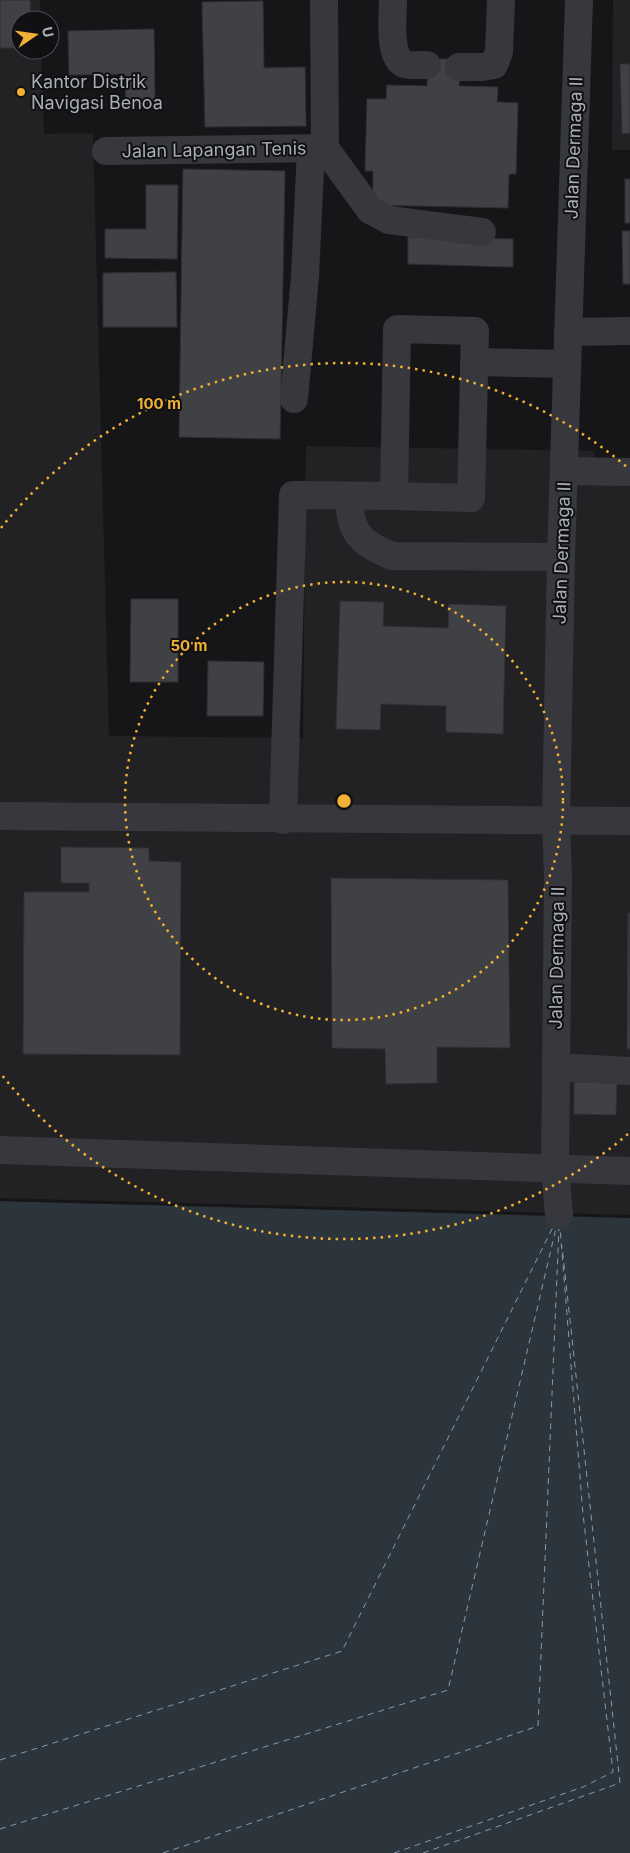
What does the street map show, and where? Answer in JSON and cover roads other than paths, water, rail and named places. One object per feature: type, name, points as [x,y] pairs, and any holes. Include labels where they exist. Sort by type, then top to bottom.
[{"type":"lane","name":"Jalan Lapangan Tenis","points":[[106,151],[318,148],[324,0]]},
{"type":"lane","points":[[393,0],[393,44],[396,58],[404,64],[427,65]]},
{"type":"lane","points":[[460,67],[494,65],[500,52],[501,0]]},
{"type":"lane","name":"Jalan Dermaga II","points":[[559,1215],[555,1169],[558,876],[556,821],[561,557],[579,0]]},
{"type":"lane","points":[[318,148],[370,210],[379,216],[389,220],[482,232]]},
{"type":"lane","points":[[294,398],[318,148]]},
{"type":"lane","points":[[283,820],[293,495],[472,498],[475,331],[397,329],[394,496]]},
{"type":"lane","points":[[568,332],[630,331]]},
{"type":"lane","points":[[474,362],[567,364]]},
{"type":"lane","points":[[564,471],[630,472]]},
{"type":"lane","points":[[349,496],[350,520],[367,545],[392,556],[561,557]]},
{"type":"lane","points":[[0,816],[283,820],[630,821]]},
{"type":"lane","points":[[556,1066],[630,1071]]},
{"type":"lane","points":[[0,1150],[630,1171]]},
{"type":"place","name":"Kantor Distrik Navigasi Benoa","points":[[21,92]]}]
